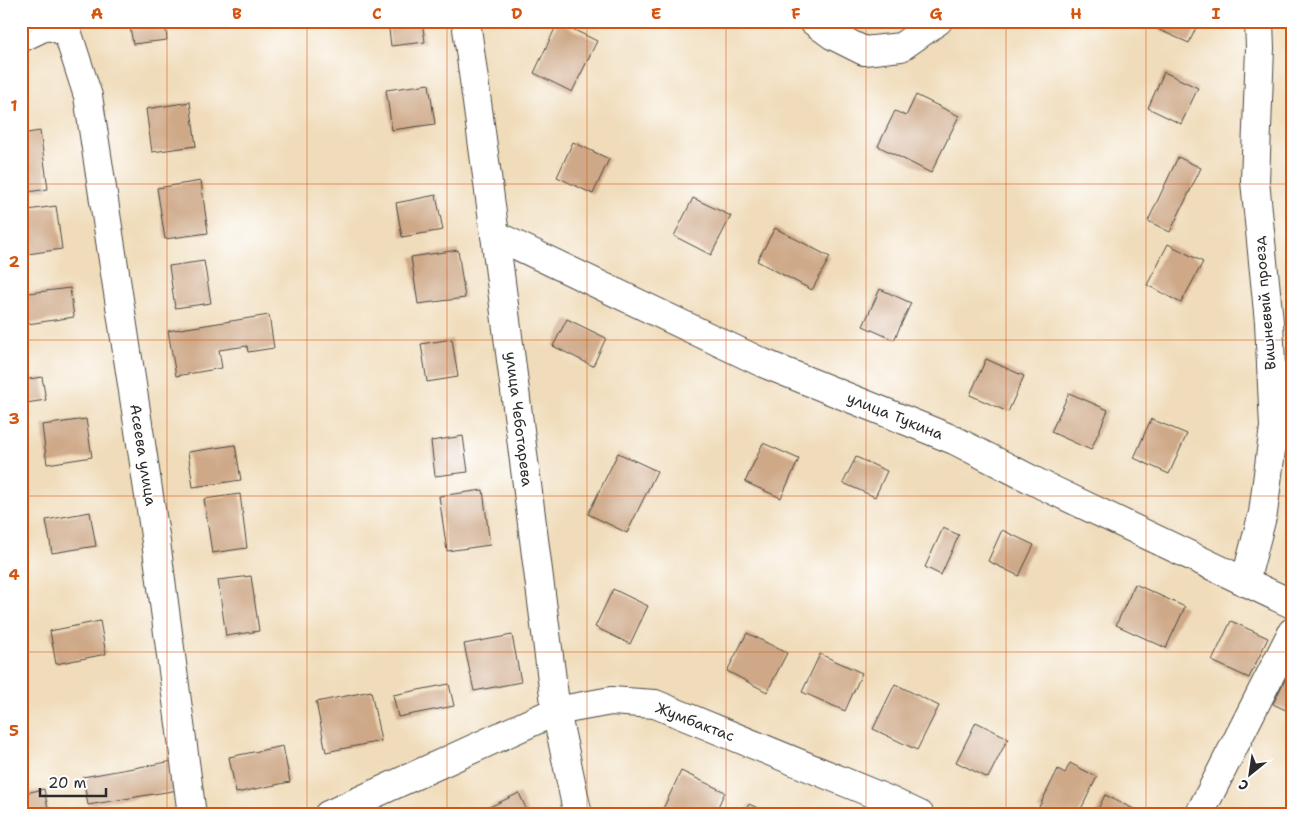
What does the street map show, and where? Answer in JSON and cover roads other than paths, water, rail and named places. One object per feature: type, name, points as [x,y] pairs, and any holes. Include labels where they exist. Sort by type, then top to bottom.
[{"type":"street","name":"улица Чеботарева","points":[[466,21],[556,711],[578,815]]},
{"type":"street","points":[[813,21],[832,36],[864,51],[901,47],[938,21]]},
{"type":"street","name":"Вишневый проезд","points":[[1245,582],[1264,513],[1274,427],[1269,322],[1255,180],[1260,48],[1259,21]]},
{"type":"street","name":"Асеева улица","points":[[21,38],[46,26],[57,28],[68,34],[88,96],[156,542],[192,815]]},
{"type":"street","name":"улица Тукина","points":[[495,235],[763,363],[954,440],[1292,604]]},
{"type":"street","points":[[1199,815],[1292,632]]},
{"type":"street","name":"Жумбактас","points":[[328,815],[556,711],[611,701],[655,704],[886,799],[920,815]]}]
